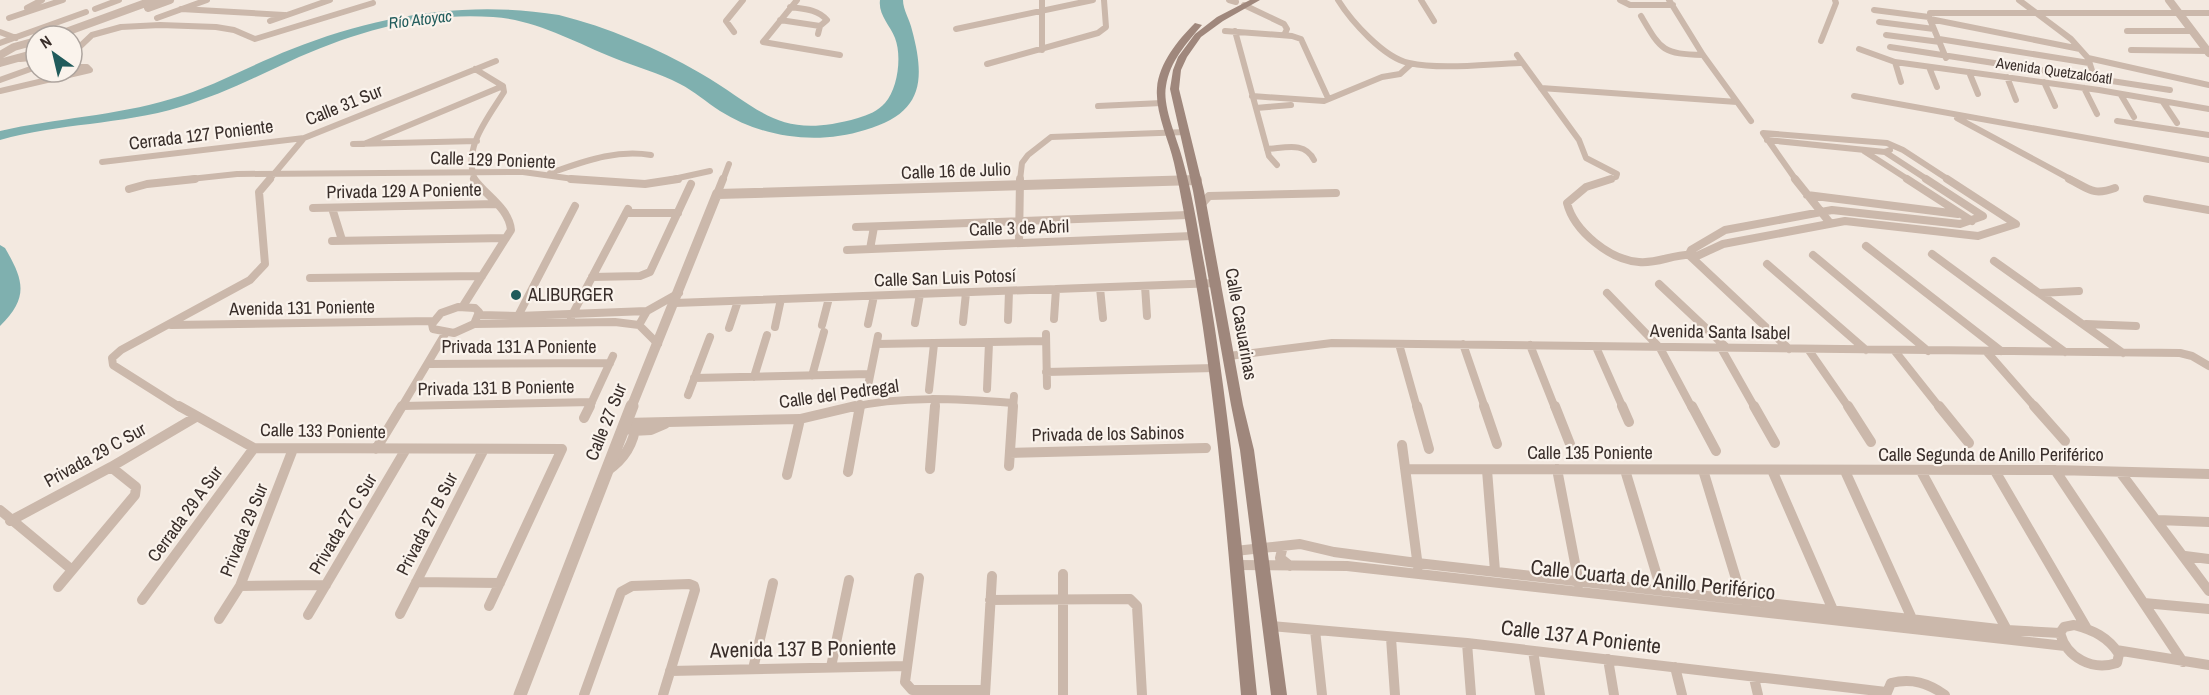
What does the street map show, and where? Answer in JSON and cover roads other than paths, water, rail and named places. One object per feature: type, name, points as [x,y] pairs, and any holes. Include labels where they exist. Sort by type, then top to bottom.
[{"type":"main road","name":"Calle Casuarinas","points":[[1249,695],[1215,368],[1182,180],[1172,132],[1162,103],[1161,87],[1171,58],[1178,47],[1202,22],[1237,2],[1256,0]]},
{"type":"main road","name":"Calle Casuarinas","points":[[1237,2],[1201,33],[1185,52],[1174,82],[1175,97],[1197,180],[1229,357],[1237,415],[1247,450],[1279,695]]},
{"type":"street","points":[[0,23],[42,0]]},
{"type":"street","points":[[9,18],[63,0]]},
{"type":"street","points":[[2,41],[119,0]]},
{"type":"street","points":[[84,25],[154,0]]},
{"type":"street","points":[[84,37],[170,0]]},
{"type":"street","points":[[156,23],[181,9],[207,0]]},
{"type":"street","points":[[270,21],[330,0]]},
{"type":"street","points":[[734,32],[726,21],[743,0]]},
{"type":"street","points":[[796,0],[763,42],[840,55]]},
{"type":"street","points":[[1042,0],[1044,10],[1042,50]]},
{"type":"street","points":[[956,29],[1093,0]]},
{"type":"street","points":[[987,63],[1042,50],[1104,30],[1106,24],[1104,0]]},
{"type":"street","points":[[1338,0],[1351,21],[1394,57],[1412,64],[1519,59],[1579,140],[1586,158],[1617,174],[1616,177],[1586,187],[1569,201],[1567,207],[1576,223],[1592,238],[1628,260],[1643,262],[1693,255],[1708,246],[1830,223],[1854,221],[1978,236],[2016,224],[1896,147],[1881,142],[1766,136]]},
{"type":"street","points":[[1421,0],[1434,21]]},
{"type":"street","points":[[1620,0],[1630,5],[1671,3],[1703,55],[1750,121]]},
{"type":"street","points":[[1821,41],[1836,3],[1835,0]]},
{"type":"street","points":[[2019,0],[2071,39],[2080,49],[2088,61],[2099,90]]},
{"type":"street","points":[[2169,0],[2208,52]]},
{"type":"street","points":[[1237,2],[1284,24],[1287,29],[1284,35]]},
{"type":"street","points":[[84,38],[116,27],[156,23],[203,26],[233,30],[252,37],[268,37],[344,10],[374,3],[350,6],[273,33],[252,37]]},
{"type":"street","points":[[790,7],[812,10],[821,14],[826,20],[820,26],[818,34]]},
{"type":"street","points":[[181,9],[284,15]]},
{"type":"street","points":[[1874,10],[1930,16],[2080,49]]},
{"type":"street","points":[[1930,16],[2036,12],[2209,13]]},
{"type":"street","points":[[1641,16],[1662,50],[1673,54],[1703,55]]},
{"type":"street","points":[[1930,16],[1946,58]]},
{"type":"street","points":[[780,20],[820,26]]},
{"type":"street","points":[[1879,22],[1934,29]]},
{"type":"street","points":[[1225,31],[1297,37],[1303,42],[1328,98]]},
{"type":"street","points":[[1235,31],[1269,156],[1277,165]]},
{"type":"street","points":[[2127,31],[2192,31]]},
{"type":"street","points":[[0,32],[24,40]]},
{"type":"street","points":[[1886,35],[2088,61],[2209,85]]},
{"type":"street","points":[[2198,40],[2209,40]]},
{"type":"street","points":[[2,41],[14,47]]},
{"type":"street","points":[[0,56],[14,47],[24,44]]},
{"type":"street","points":[[1890,47],[1946,58],[2170,90]]},
{"type":"street","name":"Avenida Quetzalcóatl","points":[[1859,49],[1895,63],[2099,90],[2208,111]]},
{"type":"street","points":[[2131,50],[2208,52]]},
{"type":"street","points":[[1028,53],[1028,63]]},
{"type":"street","points":[[0,56],[14,60],[24,57]]},
{"type":"street","points":[[0,63],[24,59]]},
{"type":"street","name":"Calle 31 Sur","points":[[112,358],[121,350],[171,325],[250,280],[263,268],[265,264],[259,192],[304,138],[496,61]]},
{"type":"street","points":[[1895,63],[1901,82]]},
{"type":"street","points":[[1256,108],[1316,102],[1383,77],[1405,72],[1412,64]]},
{"type":"street","points":[[84,67],[90,70],[88,71]]},
{"type":"street","points":[[1929,67],[1937,87]]},
{"type":"street","points":[[463,306],[512,230],[511,218],[479,188],[472,171],[470,157],[504,92],[503,86],[475,69]]},
{"type":"street","points":[[0,81],[24,71]]},
{"type":"street","points":[[1,91],[88,71],[98,74]]},
{"type":"street","points":[[1969,72],[1978,94]]},
{"type":"street","points":[[2160,74],[2178,104]]},
{"type":"street","points":[[2007,77],[2016,100]]},
{"type":"street","points":[[2044,82],[2055,106]]},
{"type":"street","points":[[364,144],[503,86]]},
{"type":"street","points":[[1541,88],[1737,102]]},
{"type":"street","points":[[2084,88],[2097,114]]},
{"type":"street","points":[[2121,95],[2134,117]]},
{"type":"street","points":[[1252,96],[1316,102]]},
{"type":"street","points":[[1854,96],[2209,160]]},
{"type":"street","points":[[2163,102],[2177,123]]},
{"type":"street","points":[[1098,106],[1162,103]]},
{"type":"street","points":[[1949,113],[2092,191],[2100,193],[2115,188]]},
{"type":"street","points":[[2117,121],[2209,135]]},
{"type":"street","points":[[1019,243],[1019,185],[1022,163],[1028,155],[1051,137],[1186,132]]},
{"type":"street","points":[[1766,136],[1864,151],[1885,152],[1896,147]]},
{"type":"street","points":[[1766,136],[1819,212],[1830,223]]},
{"type":"street","name":"Cerrada 127 Poniente","points":[[102,162],[304,138]]},
{"type":"street","points":[[353,144],[477,141]]},
{"type":"street","points":[[1267,149],[1302,147],[1310,151],[1314,160]]},
{"type":"street","points":[[1864,151],[1968,222]]},
{"type":"street","points":[[1708,246],[1716,234],[1725,230],[1839,209],[1968,222],[1983,216],[1885,152]]},
{"type":"street","points":[[546,174],[610,154],[651,155]]},
{"type":"street","name":"Calle 27 Sur","points":[[520,695],[604,472],[630,427],[658,344],[729,164]]},
{"type":"street","name":"Calle 129 Poniente","points":[[129,189],[147,184],[225,176],[472,171],[546,174],[587,181],[645,184],[710,171]]},
{"type":"street","name":"Calle 16 de Julio","points":[[717,194],[1197,180]]},
{"type":"street","points":[[592,277],[646,276],[650,272],[691,184]]},
{"type":"street","points":[[1201,205],[1209,196],[1336,193]]},
{"type":"street","points":[[1807,195],[1958,214]]},
{"type":"street","points":[[2147,200],[2209,210]]},
{"type":"street","name":"Privada 129 A Poniente","points":[[313,208],[496,204]]},
{"type":"street","points":[[518,316],[575,206]]},
{"type":"street","points":[[332,208],[342,240]]},
{"type":"street","points":[[570,319],[627,211],[678,213]]},
{"type":"street","points":[[856,227],[1188,215]]},
{"type":"street","points":[[870,249],[874,227]]},
{"type":"street","name":"Calle 3 de Abril","points":[[846,250],[1192,236]]},
{"type":"street","points":[[332,241],[506,238]]},
{"type":"street","points":[[1866,246],[2001,351]]},
{"type":"street","points":[[1932,254],[2065,352]]},
{"type":"street","points":[[1693,255],[1793,349]]},
{"type":"street","points":[[1813,255],[1928,351]]},
{"type":"street","points":[[1994,261],[2122,352]]},
{"type":"street","points":[[1767,264],[1866,350]]},
{"type":"street","points":[[310,278],[482,276]]},
{"type":"street","name":"Calle San Luis Potosí","points":[[677,298],[738,301],[1216,284]]},
{"type":"street","points":[[1659,284],[1722,346],[1774,443]]},
{"type":"street","points":[[1145,286],[1147,316]]},
{"type":"street","points":[[1101,288],[1103,318]]},
{"type":"street","points":[[1054,319],[1056,289]]},
{"type":"street","points":[[1008,320],[1009,291]]},
{"type":"street","points":[[2039,293],[2079,291]]},
{"type":"street","points":[[963,322],[966,292]]},
{"type":"street","points":[[1607,293],[1660,348],[1716,451]]},
{"type":"street","points":[[915,323],[920,294]]},
{"type":"street","points":[[868,324],[874,296]]},
{"type":"street","points":[[480,315],[475,308],[463,306],[444,311],[433,321],[432,327],[435,331],[445,334],[460,331],[474,324],[570,319],[647,311],[677,298]]},
{"type":"street","points":[[812,375],[829,298]]},
{"type":"street","points":[[775,327],[782,299]]},
{"type":"street","points":[[729,328],[738,301]]},
{"type":"street","points":[[639,325],[647,311]]},
{"type":"street","points":[[480,315],[639,325],[658,344]]},
{"type":"street","points":[[474,324],[480,315]]},
{"type":"street","name":"Avenida 131 Poniente","points":[[171,325],[433,321]]},
{"type":"street","points":[[2085,324],[2136,326]]},
{"type":"street","points":[[376,449],[445,334]]},
{"type":"street","points":[[754,377],[767,335]]},
{"type":"street","points":[[688,395],[710,337]]},
{"type":"street","points":[[867,392],[878,340],[934,344],[989,343],[1046,338],[1047,386]]},
{"type":"street","points":[[987,389],[989,343]]},
{"type":"street","points":[[929,390],[934,344]]},
{"type":"street","name":"Avenida Santa Isabel","points":[[1229,357],[1318,344],[1660,348],[1722,346],[2188,354],[2209,366]]},
{"type":"street","points":[[1399,344],[1429,449]]},
{"type":"street","points":[[1463,344],[1497,444]]},
{"type":"street","points":[[1530,345],[1570,444]]},
{"type":"street","points":[[1596,347],[1629,422]]},
{"type":"street","points":[[1808,349],[1871,442]]},
{"type":"street","points":[[1894,350],[1969,443]]},
{"type":"street","points":[[1986,351],[2066,441]]},
{"type":"street","name":"Calle 133 Poniente","points":[[112,358],[113,365],[196,417],[254,448],[562,449],[500,583]]},
{"type":"street","name":"Privada 131 A Poniente","points":[[428,364],[612,360],[592,402]]},
{"type":"street","points":[[1046,372],[1215,368]]},
{"type":"street","points":[[694,378],[870,374]]},
{"type":"street","name":"Calle del Pedregal","points":[[630,427],[651,430],[668,422],[800,419],[860,404],[1014,399],[1010,453]]},
{"type":"street","points":[[930,469],[936,400]]},
{"type":"street","points":[[584,418],[592,402]]},
{"type":"street","name":"Privada 131 B Poniente","points":[[402,406],[592,402]]},
{"type":"street","points":[[848,472],[860,404]]},
{"type":"street","name":"Privada 29 C Sur","points":[[10,521],[196,417]]},
{"type":"street","points":[[786,475],[800,419]]},
{"type":"street","points":[[1402,445],[1407,469],[1418,568]]},
{"type":"street","name":"Cerrada 29 A Sur","points":[[142,600],[254,448]]},
{"type":"street","name":"Privada de los Sabinos","points":[[1010,453],[1206,448]]},
{"type":"street","name":"Privada 29 Sur","points":[[219,620],[240,586],[293,449]]},
{"type":"street","name":"Privada 27 C Sur","points":[[308,615],[406,449]]},
{"type":"street","name":"Privada 27 B Sur","points":[[400,614],[484,449]]},
{"type":"street","points":[[1009,466],[1010,453]]},
{"type":"street","points":[[58,587],[137,490],[111,466]]},
{"type":"street","name":"Calle 135 Poniente","points":[[1407,469],[1772,470]]},
{"type":"street","points":[[1487,470],[1495,571]]},
{"type":"street","points":[[1557,470],[1581,591]]},
{"type":"street","points":[[1624,470],[1661,590]]},
{"type":"street","points":[[1703,470],[1744,605]]},
{"type":"street","points":[[1772,470],[1833,610]]},
{"type":"street","name":"Calle Segunda de Anillo Periférico","points":[[1772,470],[2055,470],[2209,474]]},
{"type":"street","points":[[2055,470],[2183,662]]},
{"type":"street","points":[[1845,471],[1915,624]]},
{"type":"street","points":[[1921,471],[2007,630]]},
{"type":"street","points":[[1995,471],[2086,627],[2107,639],[2119,654],[2117,663],[2108,667],[2094,666],[2079,659],[2065,646],[2060,633]]},
{"type":"street","points":[[2120,472],[2209,591]]},
{"type":"street","points":[[0,510],[10,521],[72,569]]},
{"type":"street","points":[[2158,520],[2209,522]]},
{"type":"street","name":"Calle Cuarta de Anillo Periférico","points":[[1235,551],[1300,544],[1418,568],[1581,591],[1744,605],[1915,624],[2060,633],[2064,627],[2074,625],[2086,627]]},
{"type":"street","points":[[1283,546],[1280,558],[1290,566]]},
{"type":"street","points":[[1308,566],[1315,564],[1318,556],[1311,547]]},
{"type":"street","points":[[2185,556],[2209,559]]},
{"type":"street","name":"Calle Cuarta de Anillo Periférico","points":[[1236,565],[1495,571],[1661,590],[1744,605],[1833,610],[2065,646]]},
{"type":"street","points":[[1063,574],[1063,695]]},
{"type":"street","points":[[985,693],[992,576]]},
{"type":"street","points":[[907,666],[919,578]]},
{"type":"street","points":[[831,668],[849,580]]},
{"type":"street","points":[[416,582],[500,583],[489,606]]},
{"type":"street","points":[[753,669],[773,583]]},
{"type":"street","points":[[584,695],[621,592],[632,586],[689,584],[694,586],[695,590],[663,695]]},
{"type":"street","points":[[240,586],[326,585]]},
{"type":"street","points":[[990,600],[1130,599],[1135,602],[1142,695]]},
{"type":"street","points":[[2144,603],[2209,609]]},
{"type":"street","name":"Calle 137 A Poniente","points":[[1271,626],[1467,643],[1886,694]]},
{"type":"street","points":[[1315,630],[1322,695]]},
{"type":"street","points":[[1391,638],[1395,695]]},
{"type":"street","points":[[1467,643],[1471,695]]},
{"type":"street","points":[[2116,650],[2209,665]]},
{"type":"street","points":[[1533,651],[1540,695]]},
{"type":"street","points":[[1608,659],[1614,695]]},
{"type":"street","name":"Avenida 137 B Poniente","points":[[670,671],[907,666],[905,682],[912,690],[985,693]]},
{"type":"street","points":[[1675,667],[1682,695]]},
{"type":"street","points":[[1754,678],[1758,695]]},
{"type":"street","points":[[1886,694],[1891,683],[1903,679],[1920,681],[1945,695]]},
{"type":"water","name":"Río Atoyac","points":[[880,0],[903,0],[919,65],[915,94],[909,105],[898,115],[884,123],[847,135],[809,138],[772,133],[720,111],[672,80],[540,27],[509,19],[468,16],[418,20],[370,31],[322,47],[225,91],[158,113],[45,130],[0,140],[0,131],[129,109],[171,99],[292,49],[357,27],[423,14],[491,9],[559,15],[595,26],[631,39],[684,64],[772,118],[808,126],[831,124],[869,114],[885,103],[893,89],[898,72],[897,45],[883,15]]},
{"type":"water","points":[[0,245],[5,248],[16,269],[20,297],[10,316],[0,326]]},
{"type":"place","name":"ALIBURGER","points":[[516,295]]}]
